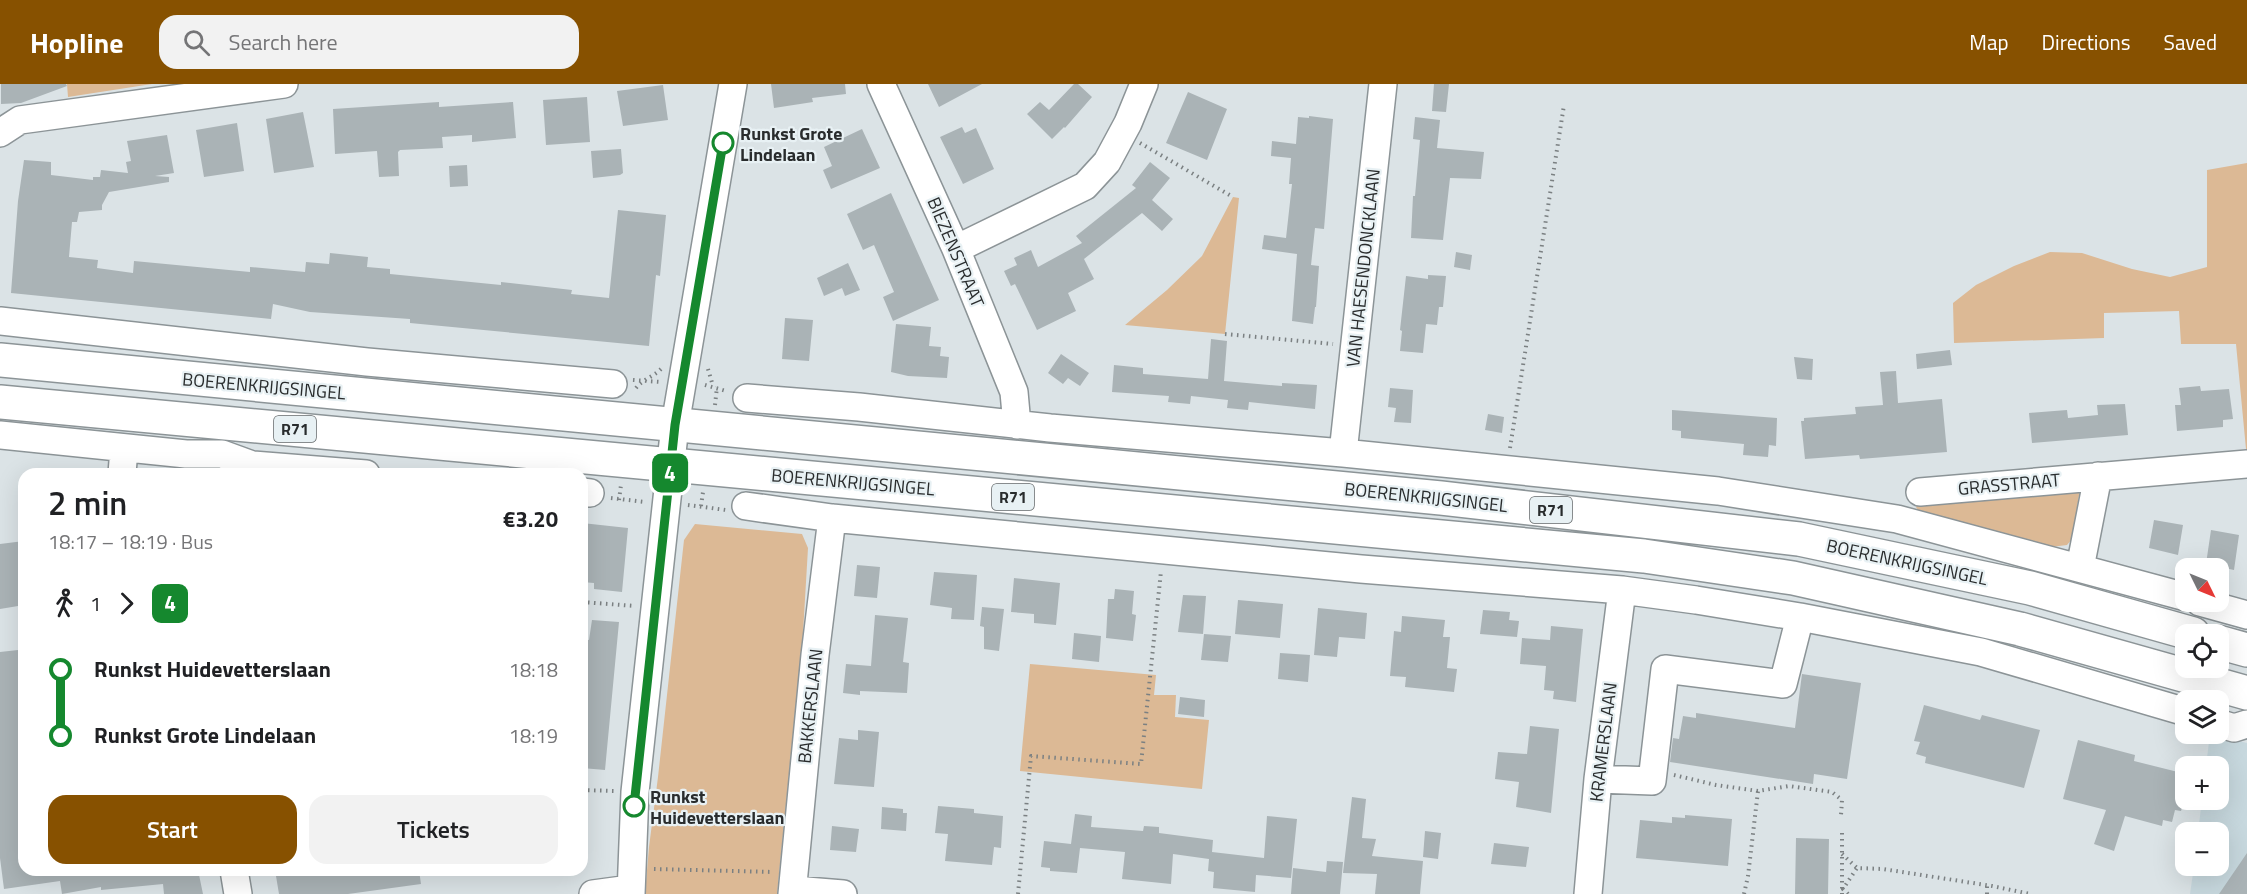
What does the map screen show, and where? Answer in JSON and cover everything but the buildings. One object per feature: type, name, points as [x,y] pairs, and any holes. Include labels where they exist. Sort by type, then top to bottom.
[{"type":"highway","name":"BOERENKRIJGSINGEL","points":[[0,360],[1441,498],[1799,539],[2030,588],[2175,629]]},
{"type":"highway","name":"BOERENKRIJGSINGEL","points":[[0,402],[1644,556],[1793,578],[2020,628],[2247,693]]},
{"type":"highway","points":[[2229,645],[2247,650]]},
{"type":"street","points":[[0,133],[20,120],[284,84]]},
{"type":"street","points":[[593,894],[631,884],[635,792],[675,425],[733,84]]},
{"type":"street","name":"BIEZENSTRAAT","points":[[881,84],[956,249],[1014,392],[1017,425]]},
{"type":"street","points":[[956,249],[1085,186],[1107,162],[1123,133],[1144,84]]},
{"type":"street","name":"VAN HAESENDONCKLAAN","points":[[1344,453],[1383,84]]},
{"type":"street","name":"BOERENKRIJGSINGEL","points":[[0,321],[487,373],[612,384]]},
{"type":"street","points":[[487,373],[528,411]]},
{"type":"street","name":"BOERENKRIJGSINGEL","points":[[747,398],[956,416],[1017,425],[1344,453],[1718,491],[1897,519],[2175,594]]},
{"type":"street","points":[[899,447],[956,416]]},
{"type":"street","points":[[245,466],[243,437],[252,425]]},
{"type":"street","points":[[0,435],[123,461],[186,454],[245,466],[275,468]]},
{"type":"street","name":"GRASSTRAAT","points":[[1920,492],[2247,464]]},
{"type":"street","points":[[2080,568],[2098,476]]},
{"type":"street","name":"BOERENKRIJGSINGEL","points":[[746,507],[831,518],[1163,550],[1622,590],[1800,617],[1981,652],[2175,709]]},
{"type":"street","name":"BAKKERSLAAN","points":[[794,885],[814,666],[831,518]]},
{"type":"street","points":[[1454,540],[1484,579]]},
{"type":"street","name":"KRAMERSLAAN","points":[[1588,894],[1598,779],[1622,590]]},
{"type":"street","points":[[2229,610],[2247,615]]},
{"type":"street","points":[[1598,779],[1652,781],[1665,669],[1782,684],[1800,617]]},
{"type":"street","points":[[2229,726],[2234,728],[2247,724]]},
{"type":"street","points":[[235,876],[238,894]]},
{"type":"street","points":[[794,885],[843,894]]},
{"type":"path","points":[[1507,469],[1564,105]]},
{"type":"path","points":[[1123,133],[1233,197]]},
{"type":"path","points":[[1225,334],[1354,347]]},
{"type":"path","points":[[1018,894],[1031,756],[1141,764],[1163,550]]},
{"type":"path","points":[[588,602],[656,608]]},
{"type":"path","points":[[1652,776],[1673,775],[1716,785],[1758,791],[1789,786],[1832,792],[1842,800],[1841,815]]},
{"type":"path","points":[[588,790],[635,792]]},
{"type":"path","points":[[1744,894],[1758,791]]},
{"type":"path","points":[[1842,833],[1842,891]]},
{"type":"path","points":[[1842,854],[1857,868],[1883,869],[2030,894]]},
{"type":"path","points":[[1842,891],[1857,868]]},
{"type":"path","points":[[631,884],[794,885]]},
{"type":"path","points":[[1987,885],[1987,894]]},
{"type":"path","points":[[1842,891],[1848,894]]},
{"type":"shaded area","points":[[67,84],[152,84],[68,97]]},
{"type":"shaded area","points":[[2247,163],[2247,449],[2236,344],[2181,344],[2179,311],[2104,313],[2104,338],[1954,343],[1953,303],[1976,285],[2014,266],[2050,252],[2082,253],[2132,269],[2170,277],[2207,267],[2207,170]]},
{"type":"shaded area","points":[[1233,197],[1239,198],[1225,334],[1125,325],[1167,290],[1202,256]]},
{"type":"shaded area","points":[[2080,489],[2072,539],[2067,545],[2051,547],[1921,515],[1916,507],[1920,501]]},
{"type":"shaded area","points":[[695,524],[802,534],[808,548],[803,633],[777,894],[645,894],[684,540]]},
{"type":"shaded area","points":[[1030,664],[1156,675],[1154,695],[1176,695],[1175,717],[1209,720],[1202,789],[1020,771]]},
{"type":"shaded area","points":[[2229,739],[2247,743],[2247,894],[2190,894],[2193,876],[2229,876],[2229,822],[2199,822],[2201,810],[2229,810],[2229,756],[2207,756],[2209,744],[2229,744]]},
{"type":"bus line","name":"4","points":[[634,806],[675,425],[723,143]]},
{"type":"place","name":"Runkst Grote Lindelaan","points":[[723,143]]},
{"type":"place","name":"Runkst Huidevetterslaan","points":[[634,806]]}]
